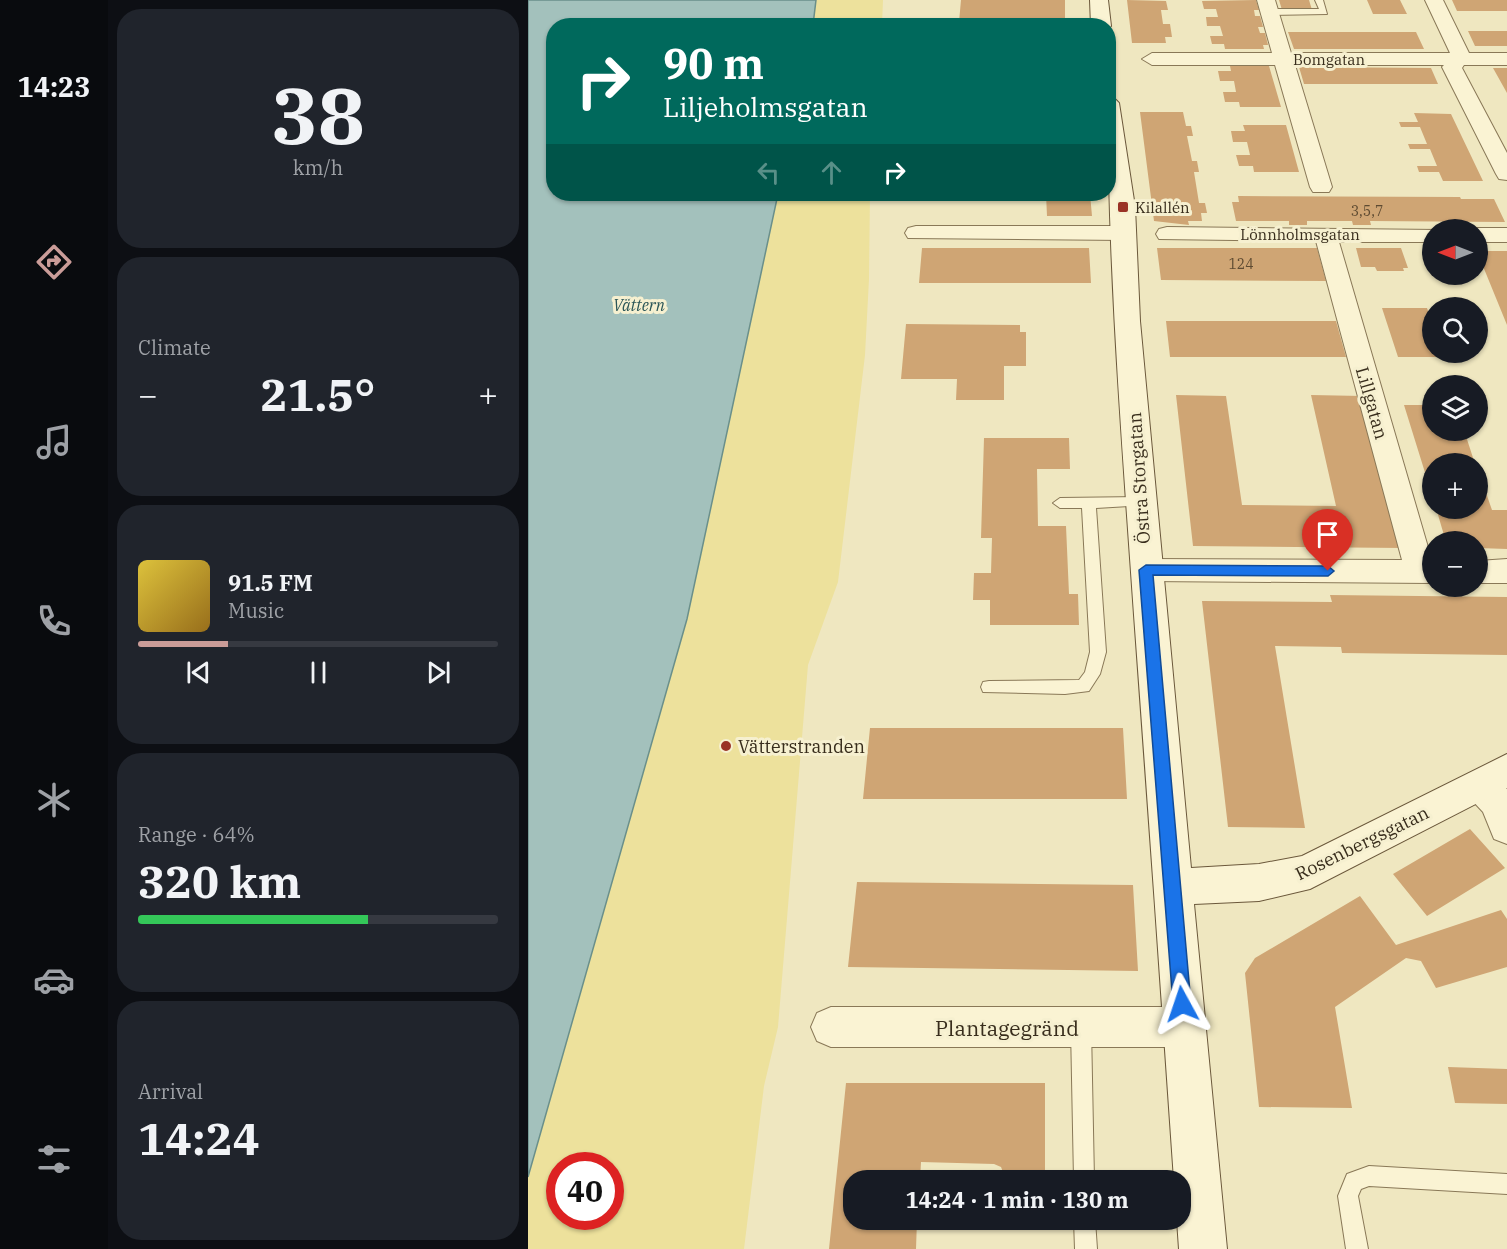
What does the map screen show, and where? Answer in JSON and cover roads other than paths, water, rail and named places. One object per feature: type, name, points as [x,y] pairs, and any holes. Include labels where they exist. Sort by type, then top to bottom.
[{"type":"street","points":[[1099,0],[1100,18]]},
{"type":"street","points":[[1434,0],[1460,52],[1459,59],[1452,67],[1507,174]]},
{"type":"street","points":[[1268,6],[1321,187]]},
{"type":"street","name":"Bomgatan","points":[[1152,59],[1507,59]]},
{"type":"street","name":"Östra Storgatan","points":[[1116,168],[1124,233],[1141,502],[1171,886],[1203,1249]]},
{"type":"street","points":[[916,233],[1124,233]]},
{"type":"street","name":"Lönnholmsgatan","points":[[1167,234],[1422,235]]},
{"type":"street","name":"Lillgatan","points":[[1325,234],[1422,559]]},
{"type":"street","points":[[1488,235],[1507,235]]},
{"type":"street","points":[[1146,570],[1422,572]]},
{"type":"street","points":[[1488,572],[1507,572]]},
{"type":"street","points":[[1493,777],[1497,803],[1507,828]]},
{"type":"street","name":"Rosenbergsgatan","points":[[1171,886],[1256,884],[1285,880],[1310,871],[1493,777]]},
{"type":"street","name":"Plantagegränd","points":[[831,1027],[1184,1027]]},
{"type":"lane","points":[[1268,6],[1324,12],[1319,0]]},
{"type":"lane","points":[[989,687],[1065,688],[1083,686],[1092,674],[1098,652],[1089,502]]},
{"type":"lane","points":[[1060,503],[1141,502]]},
{"type":"lane","points":[[1081,1028],[1084,1170]]},
{"type":"lane","points":[[1357,1249],[1348,1197],[1354,1181],[1369,1176],[1507,1184]]},
{"type":"lane","points":[[1085,1230],[1086,1249]]},
{"type":"water","name":"Vättern","points":[[528,0],[816,0],[814,18],[546,18],[546,201],[777,201],[687,619],[528,1177]]},
{"type":"place","name":"Kilallén","points":[[1123,207]]},
{"type":"place","name":"Vätterstranden","points":[[726,746]]}]
